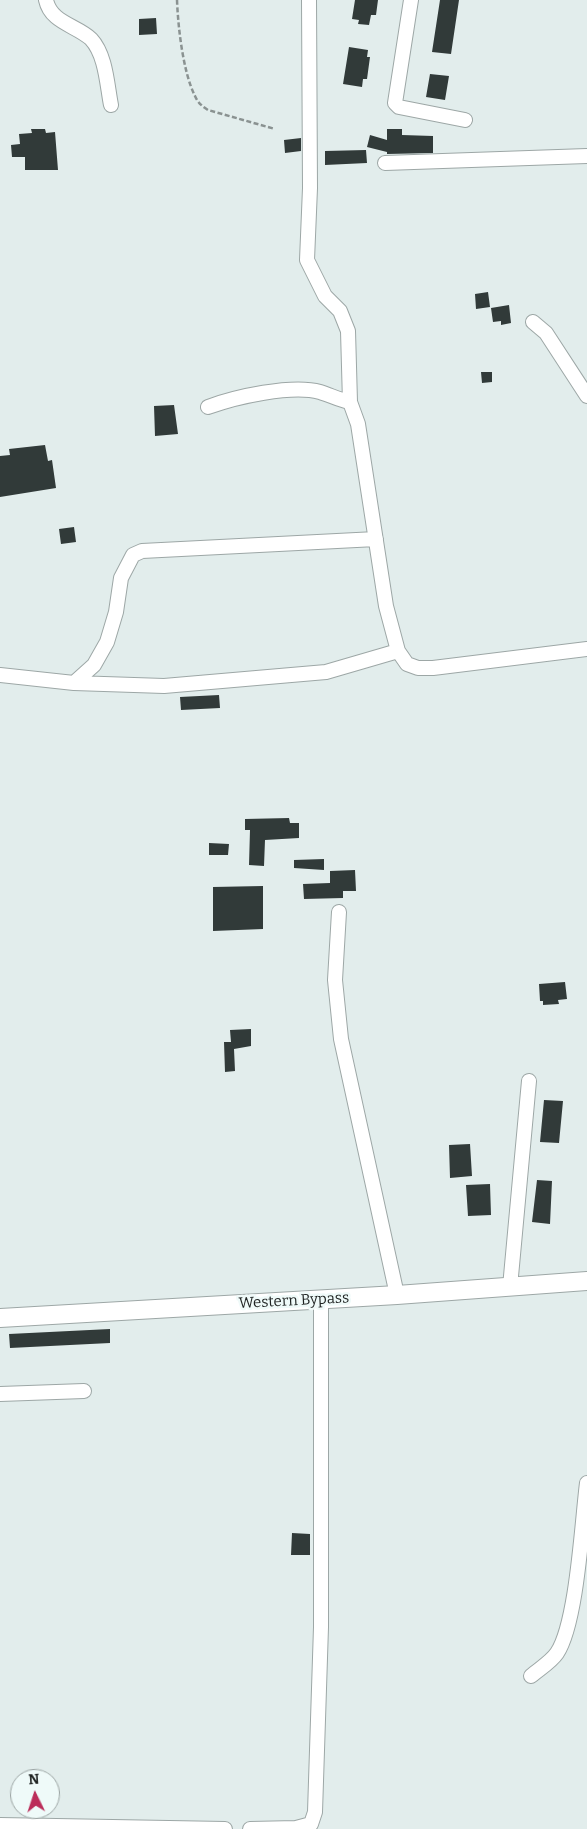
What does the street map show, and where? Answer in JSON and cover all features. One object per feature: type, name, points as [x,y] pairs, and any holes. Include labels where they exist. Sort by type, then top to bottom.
[{"type":"main road","name":"Western Bypass","points":[[0,1318],[397,1295],[587,1281]]},
{"type":"street","points":[[46,0],[47,6],[58,19],[91,40],[101,57],[111,105]]},
{"type":"street","points":[[309,0],[310,188],[307,260],[322,290],[340,311],[348,331],[350,402],[358,424],[386,606],[398,651],[407,664],[418,668],[433,668],[587,649]]},
{"type":"street","points":[[411,0],[395,103],[399,108],[465,120]]},
{"type":"street","points":[[385,163],[587,156]]},
{"type":"street","points":[[533,322],[546,333],[587,396]]},
{"type":"street","points":[[208,407],[236,396],[301,390],[319,392],[350,402]]},
{"type":"street","points":[[74,683],[94,664],[107,642],[116,612],[121,578],[132,555],[142,551],[376,538]]},
{"type":"street","points":[[0,675],[74,683],[164,686],[326,672],[398,651]]},
{"type":"street","points":[[340,912],[335,980],[341,1039],[397,1295]]},
{"type":"street","points":[[510,1287],[529,1081]]},
{"type":"street","points":[[250,1829],[296,1828],[311,1824],[316,1812],[321,1627],[321,1299]]},
{"type":"street","points":[[0,1394],[84,1391]]},
{"type":"street","points":[[531,1676],[557,1653],[565,1634],[573,1601],[587,1483]]},
{"type":"street","points":[[0,1825],[225,1829]]},
{"type":"path","points":[[177,0],[187,67],[195,96],[201,105],[208,110],[275,129]]},
{"type":"building","points":[[355,0],[378,0],[376,15],[371,15],[369,25],[358,24],[359,20],[352,19]]},
{"type":"building","points":[[440,0],[459,0],[451,54],[432,52]]},
{"type":"building","points":[[156,18],[157,34],[139,35],[139,19]]},
{"type":"building","points":[[349,47],[368,50],[367,57],[370,57],[367,79],[363,79],[362,87],[343,84]]},
{"type":"building","points":[[430,74],[449,76],[445,100],[426,97]]},
{"type":"building","points":[[31,129],[45,129],[46,133],[55,132],[58,170],[25,170],[25,157],[12,157],[11,145],[20,144],[19,134],[32,133]]},
{"type":"building","points":[[387,129],[402,129],[402,135],[433,136],[433,153],[387,154],[387,152],[367,147],[370,135],[387,140]]},
{"type":"building","points":[[301,138],[301,151],[285,153],[284,140]]},
{"type":"building","points":[[366,150],[367,163],[325,165],[325,151]]},
{"type":"building","points":[[488,292],[490,307],[476,309],[475,294]]},
{"type":"building","points":[[509,305],[511,323],[501,325],[501,321],[493,322],[491,308]]},
{"type":"building","points":[[481,372],[492,372],[492,382],[482,383]]},
{"type":"building","points":[[174,405],[178,434],[155,436],[154,406]]},
{"type":"building","points":[[45,445],[48,461],[52,460],[56,488],[0,497],[0,456],[10,455],[9,449]]},
{"type":"building","points":[[74,527],[76,542],[61,544],[59,529]]},
{"type":"building","points":[[219,695],[220,708],[181,710],[180,697]]},
{"type":"building","points":[[289,818],[290,823],[299,823],[299,838],[265,840],[264,866],[249,865],[250,830],[245,830],[245,819]]},
{"type":"building","points":[[209,843],[229,844],[228,855],[209,855]]},
{"type":"building","points":[[324,859],[324,870],[294,868],[294,860]]},
{"type":"building","points":[[355,870],[356,891],[343,891],[343,898],[304,899],[303,884],[330,883],[330,871]]},
{"type":"building","points":[[263,886],[263,929],[213,931],[213,887]]},
{"type":"building","points":[[565,982],[567,999],[558,1000],[559,1004],[543,1005],[543,1001],[540,1001],[539,984]]},
{"type":"building","points":[[251,1029],[251,1046],[234,1049],[235,1071],[225,1072],[224,1042],[231,1042],[230,1030]]},
{"type":"building","points":[[544,1100],[563,1101],[559,1143],[540,1142]]},
{"type":"building","points":[[470,1144],[472,1176],[450,1178],[449,1145]]},
{"type":"building","points":[[537,1180],[552,1181],[550,1224],[532,1222]]},
{"type":"building","points":[[490,1184],[491,1215],[468,1216],[466,1185]]},
{"type":"building","points":[[110,1329],[110,1343],[10,1348],[9,1334]]},
{"type":"building","points":[[292,1533],[310,1534],[310,1555],[291,1555]]}]
